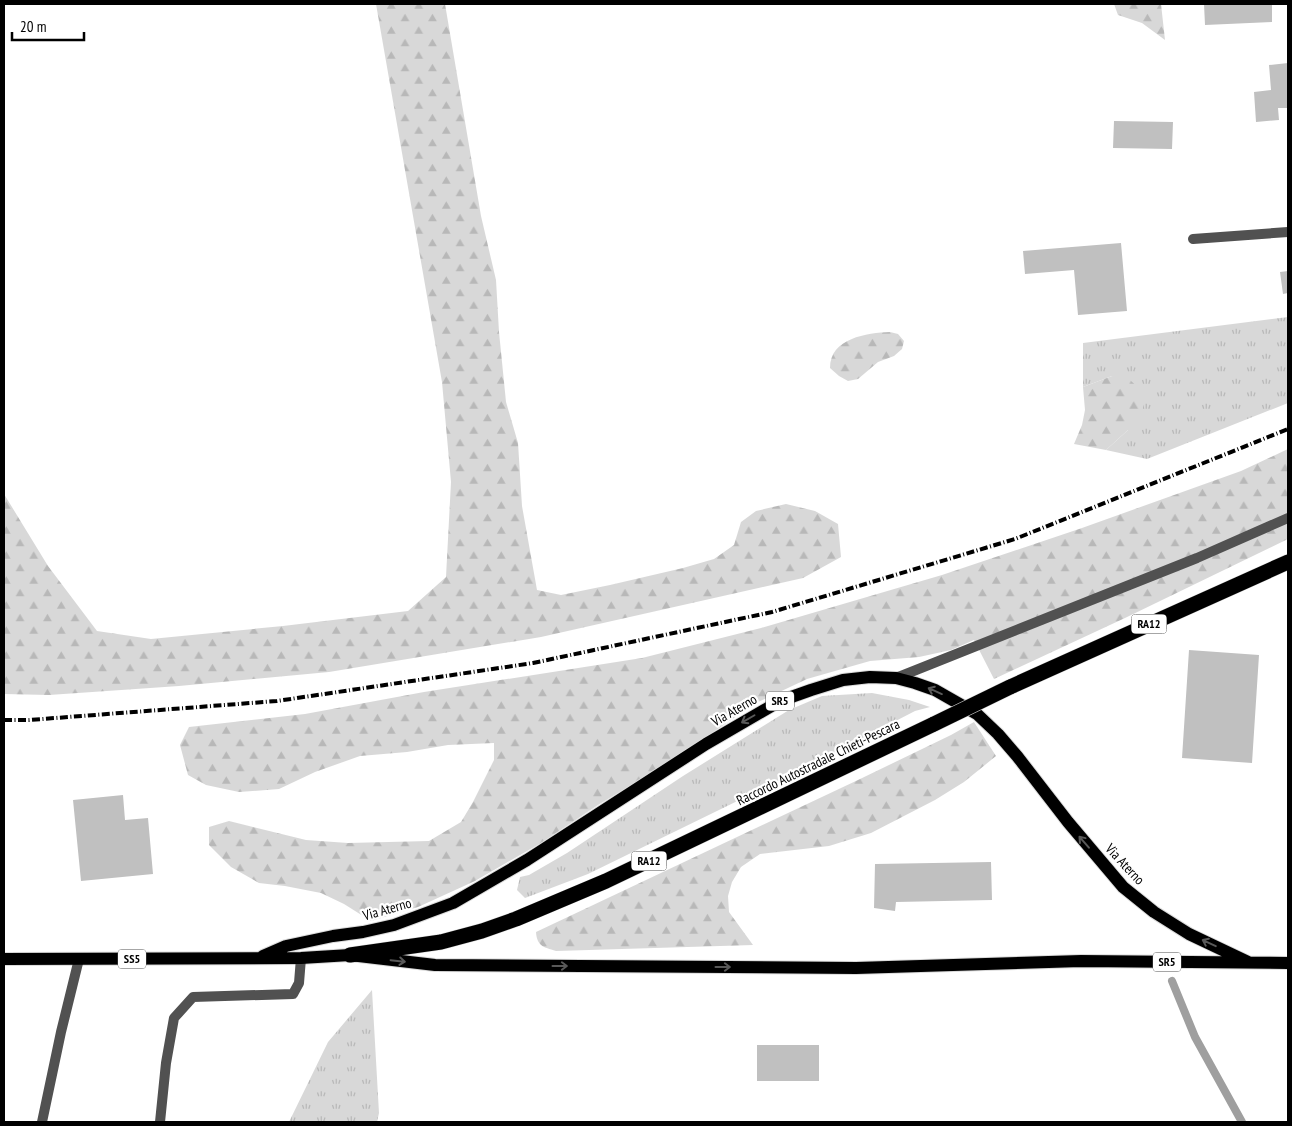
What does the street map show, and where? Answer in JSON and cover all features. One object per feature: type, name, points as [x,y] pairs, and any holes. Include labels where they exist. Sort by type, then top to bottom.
[{"type":"highway","name":"Raccordo Autostradale Chieti-Pescara","points":[[350,956],[441,942],[482,931],[516,919],[606,881],[1010,687],[1288,562]]},
{"type":"main road","name":"Via Aterno","points":[[260,958],[286,946],[394,925],[453,903],[527,860],[706,744],[780,701],[843,680],[896,678],[935,690],[977,714],[1017,756],[1068,822],[1124,887],[1154,912],[1189,934],[1253,964]]},
{"type":"main road","name":"Via Aterno","points":[[4,960],[350,956],[435,965],[856,968],[1081,961],[1288,963]]},
{"type":"lane","points":[[1193,239],[1288,232]]},
{"type":"lane","points":[[896,678],[1197,558],[1288,518]]},
{"type":"lane","points":[[160,1122],[166,1064],[174,1018],[193,997],[293,994],[299,983],[301,958]]},
{"type":"lane","points":[[42,1122],[79,959]]},
{"type":"green space","points":[[376,4],[445,4],[481,216],[496,280],[506,402],[518,443],[522,506],[537,590],[561,595],[683,568],[714,559],[734,545],[741,522],[756,511],[786,504],[815,511],[838,524],[841,557],[803,578],[541,637],[329,672],[179,686],[49,695],[4,694],[4,494],[48,566],[97,631],[151,639],[408,611],[446,577],[451,482],[442,382]]},
{"type":"green space","points":[[1114,4],[1161,4],[1165,40],[1142,23],[1118,15]]},
{"type":"green space","points":[[1288,317],[1288,403],[1147,459],[1106,450],[1128,430],[1112,376],[1083,387],[1083,343]]},
{"type":"green space","points":[[890,332],[898,334],[904,341],[902,349],[894,356],[878,362],[858,379],[848,381],[830,368],[836,350],[851,339]]},
{"type":"green space","points":[[1112,376],[1130,380],[1143,392],[1143,412],[1128,430],[1106,450],[1074,444],[1082,425],[1085,410],[1083,387]]},
{"type":"green space","points":[[1288,449],[1288,539],[994,679],[974,640],[951,650],[919,657],[870,661],[807,679],[756,703],[669,762],[598,805],[541,843],[475,881],[418,907],[371,921],[344,904],[321,893],[259,883],[231,867],[209,845],[209,827],[229,821],[306,840],[348,843],[429,841],[461,822],[494,760],[494,743],[448,745],[407,752],[360,756],[315,772],[279,789],[239,792],[206,785],[188,775],[180,745],[189,727],[305,714],[424,692],[642,658],[761,628],[942,575],[1082,528],[1241,471]]},
{"type":"green space","points":[[872,693],[909,700],[930,707],[915,711],[799,771],[588,874],[525,898],[517,890],[520,877],[529,875],[567,853],[683,776],[789,710],[822,696]]},
{"type":"green space","points":[[974,722],[996,756],[964,782],[935,800],[871,833],[829,846],[760,854],[741,867],[732,882],[728,896],[729,912],[753,945],[556,951],[539,943],[536,932],[858,780]]},
{"type":"green space","points":[[372,990],[379,1113],[377,1122],[289,1122],[328,1042]]},
{"type":"building","points":[[1204,4],[1272,4],[1272,22],[1205,25]]},
{"type":"building","points":[[1288,63],[1288,108],[1278,108],[1279,120],[1256,122],[1254,92],[1271,90],[1269,65]]},
{"type":"building","points":[[1114,121],[1173,122],[1172,149],[1113,148]]},
{"type":"building","points":[[1121,243],[1127,311],[1078,315],[1074,270],[1025,274],[1023,251]]},
{"type":"building","points":[[1288,271],[1288,293],[1283,294],[1280,272]]},
{"type":"building","points":[[1189,650],[1259,655],[1252,763],[1182,758]]},
{"type":"building","points":[[123,795],[125,820],[148,818],[153,874],[81,881],[73,800]]},
{"type":"building","points":[[991,862],[992,900],[896,902],[895,911],[874,908],[875,864]]},
{"type":"building","points":[[757,1045],[819,1045],[819,1081],[757,1081]]},
{"type":"waterway","points":[[1172,981],[1195,1037],[1242,1122]]},
{"type":"railway","points":[[4,720],[29,720],[277,701],[533,663],[772,612],[1015,539],[1288,429]]}]
